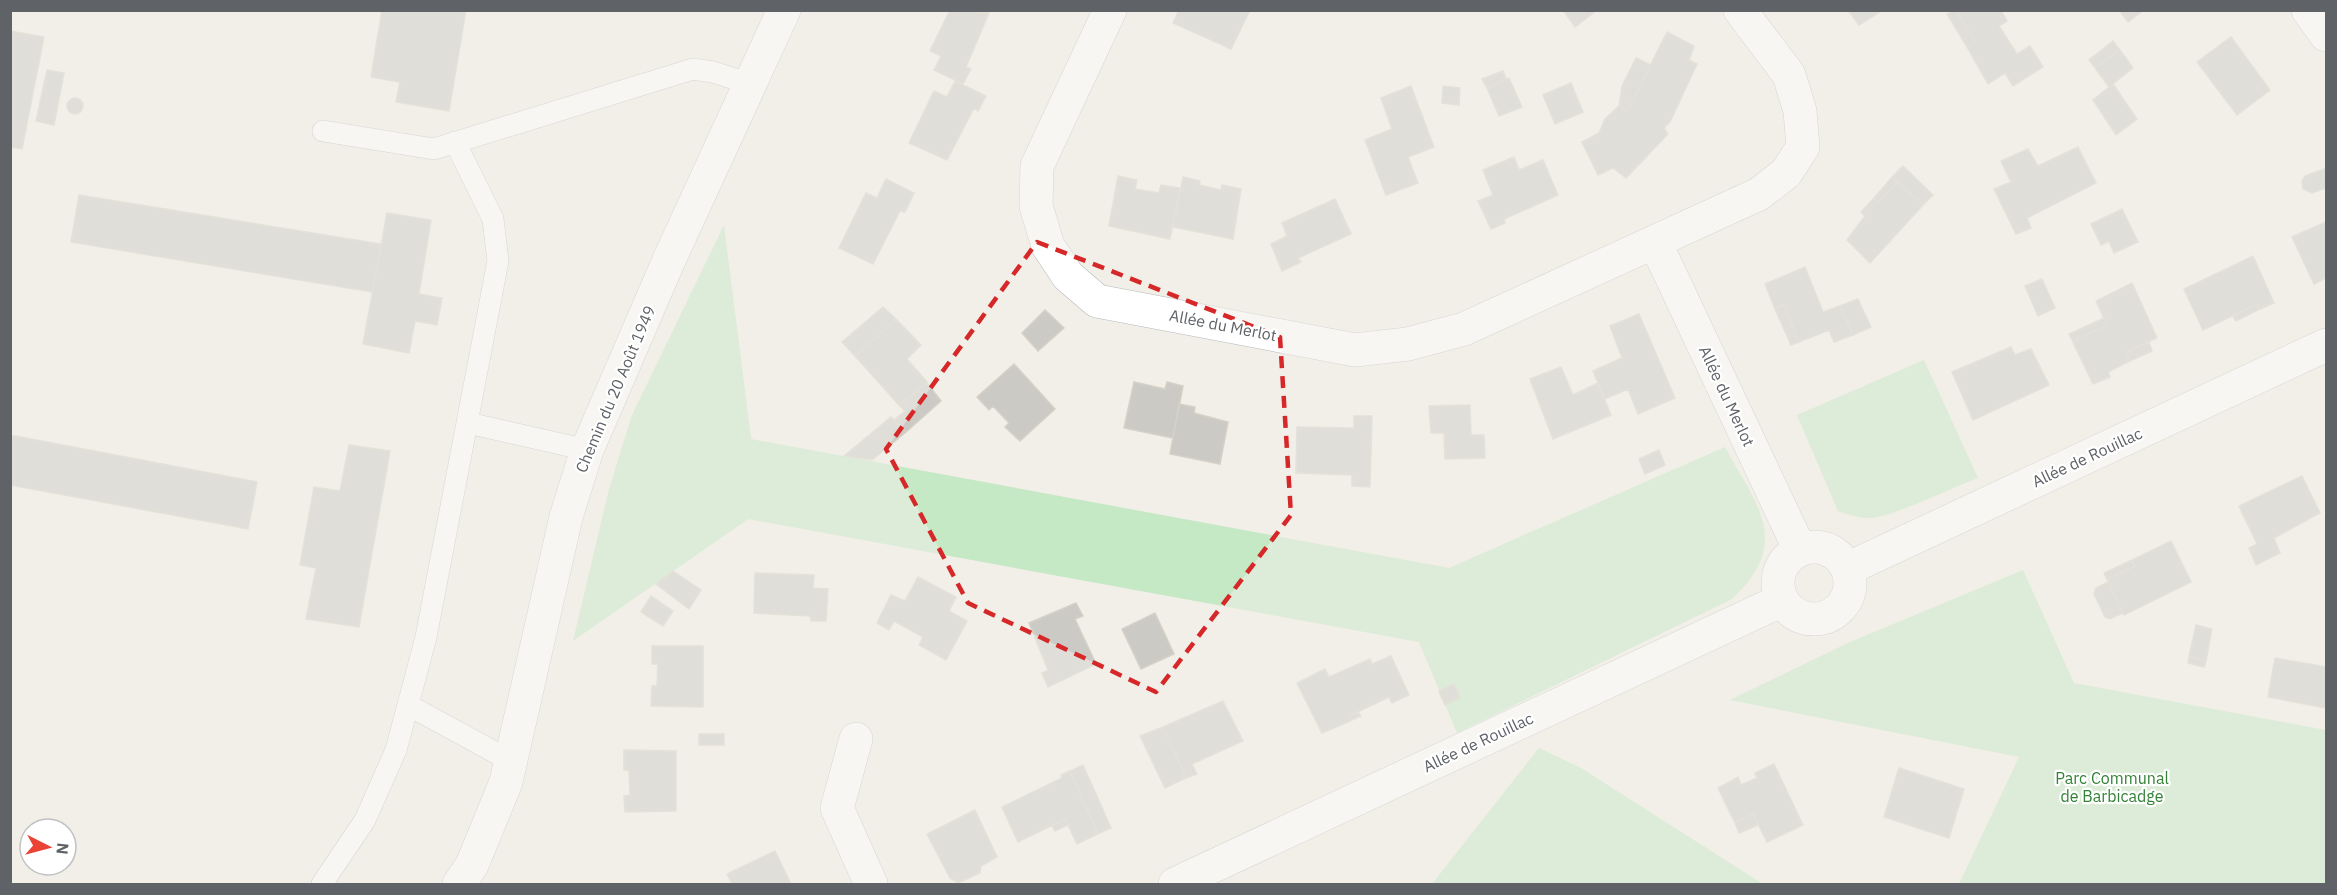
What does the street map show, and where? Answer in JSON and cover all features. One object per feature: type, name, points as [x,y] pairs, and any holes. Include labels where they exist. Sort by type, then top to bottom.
[{"type":"street","name":"Chemin du 20 Août 1949","points":[[459,885],[472,865],[506,782],[566,517],[587,450],[669,260],[784,10]]},
{"type":"street","name":"Allée du Merlot","points":[[1110,10],[1037,166],[1036,206],[1048,246],[1068,276],[1097,301],[1355,350],[1408,344],[1464,328],[1759,194],[1786,173],[1803,147],[1800,111],[1789,75],[1740,10]]},
{"type":"street","points":[[2308,10],[2326,35]]},
{"type":"street","name":"Allée du Merlot","points":[[1655,242],[1800,550]]},
{"type":"street","name":"Allée de Rouillac","points":[[1848,569],[2326,345]]},
{"type":"street","points":[[1809,547],[1827,549],[1836,554],[1848,569],[1850,591],[1846,601],[1830,616],[1819,620],[1798,616],[1782,600],[1778,586],[1780,572],[1788,559],[1800,550],[1809,547]]},
{"type":"street","name":"Allée de Rouillac","points":[[1174,885],[1782,600]]},
{"type":"street","points":[[856,739],[837,808],[871,885]]},
{"type":"lane","points":[[323,131],[434,149],[693,69],[713,72],[750,84]]},
{"type":"lane","points":[[322,885],[365,820],[396,750],[426,637],[498,261],[493,219],[455,142]]},
{"type":"lane","points":[[468,423],[587,450]]},
{"type":"lane","points":[[408,705],[511,761]]},
{"type":"highlighted area","points":[[1037,242],[1280,337],[1291,515],[1156,692],[968,603],[886,449]]},
{"type":"green space","points":[[724,225],[751,439],[1449,568],[1725,447],[1758,507],[1765,542],[1761,560],[1750,579],[1732,599],[1457,733],[1419,642],[748,519],[573,641],[609,489],[632,415]]},
{"type":"green space","points":[[1924,360],[1978,478],[1893,513],[1870,518],[1838,511],[1797,415]]},
{"type":"green space","name":"Parc Communal de Barbicadge","points":[[2023,570],[2074,683],[2326,730],[2326,884],[1959,884],[2019,757],[1730,700],[1850,642]]},
{"type":"green space","points":[[1539,748],[1581,768],[1763,884],[1432,884]]},
{"type":"building","points":[[382,10],[466,10],[449,111],[396,102],[400,82],[371,77]]},
{"type":"building","points":[[950,10],[989,13],[966,67],[971,69],[963,84],[934,70],[941,56],[930,51]]},
{"type":"building","points":[[1179,10],[1250,10],[1231,49],[1173,23]]},
{"type":"building","points":[[1563,10],[1597,10],[1575,27]]},
{"type":"building","points":[[1848,10],[1883,10],[1859,25]]},
{"type":"building","points":[[1956,10],[2001,10],[2007,21],[1999,26],[2017,54],[2030,46],[2043,67],[2013,86],[2005,73],[1988,84],[1967,47],[1975,42]]},
{"type":"building","points":[[1956,10],[1975,42],[1967,47],[1947,14]]},
{"type":"building","points":[[2119,10],[2144,10],[2128,22]]},
{"type":"building","points":[[10,31],[44,37],[22,149],[10,147]]},
{"type":"building","points":[[1667,32],[1694,46],[1689,60],[1697,64],[1670,122],[1664,128],[1668,134],[1626,178],[1613,168],[1598,175],[1582,142],[1599,133],[1605,119],[1619,106],[1628,110]]},
{"type":"building","points":[[2231,37],[2270,90],[2237,115],[2197,62]]},
{"type":"building","points":[[2113,41],[2120,50],[2095,68],[2089,60]]},
{"type":"building","points":[[2120,50],[2133,68],[2109,87],[2095,68]]},
{"type":"building","points":[[1636,58],[1651,65],[1628,110],[1619,106],[1622,86]]},
{"type":"building","points":[[47,70],[64,73],[54,125],[36,121]]},
{"type":"building","points":[[1503,71],[1506,79],[1487,88],[1482,79]]},
{"type":"building","points":[[1509,78],[1522,107],[1499,116],[1487,88]]},
{"type":"building","points":[[955,81],[986,96],[978,111],[974,108],[947,160],[909,143],[934,91],[947,97]]},
{"type":"building","points":[[1571,83],[1583,112],[1555,124],[1543,95]]},
{"type":"building","points":[[2113,84],[2137,119],[2116,135],[2093,100]]},
{"type":"building","points":[[1411,86],[1434,147],[1408,157],[1418,183],[1386,195],[1365,140],[1392,129],[1381,98]]},
{"type":"building","points":[[1443,86],[1460,88],[1459,105],[1442,103]]},
{"type":"building","points":[[75,98],[81,100],[83,106],[81,112],[75,114],[69,112],[67,106],[69,100]]},
{"type":"building","points":[[2078,147],[2096,183],[2027,218],[2031,228],[2016,234],[1994,189],[2011,182],[2001,161],[2028,149],[2038,166]]},
{"type":"building","points":[[1514,157],[1519,170],[1543,160],[1558,195],[1504,219],[1505,223],[1491,229],[1478,201],[1493,195],[1483,170]]},
{"type":"building","points":[[1903,166],[1933,195],[1923,205],[1892,177]]},
{"type":"building","points":[[2326,168],[2326,188],[2312,193],[2303,189],[2302,181],[2305,176]]},
{"type":"building","points":[[1118,176],[1137,180],[1135,189],[1159,193],[1161,185],[1180,188],[1170,239],[1109,226]]},
{"type":"building","points":[[1183,177],[1200,181],[1199,185],[1221,190],[1222,185],[1241,189],[1233,239],[1173,227]]},
{"type":"building","points":[[1892,177],[1897,182],[1878,202],[1874,198]]},
{"type":"building","points":[[886,179],[914,193],[905,212],[900,211],[873,264],[839,248],[866,193],[877,198]]},
{"type":"building","points":[[1897,182],[1923,205],[1870,263],[1847,240],[1865,216],[1861,212],[1874,198],[1878,202]]},
{"type":"building","points":[[79,195],[381,244],[372,292],[71,242]]},
{"type":"building","points":[[1335,199],[1351,234],[1298,258],[1301,262],[1282,271],[1271,244],[1287,236],[1282,223]]},
{"type":"building","points":[[2122,209],[2138,242],[2114,253],[2109,241],[2101,245],[2091,224]]},
{"type":"building","points":[[387,213],[431,220],[419,294],[442,298],[437,325],[415,321],[409,353],[363,344]]},
{"type":"building","points":[[2326,222],[2326,278],[2314,284],[2292,237]]},
{"type":"building","points":[[2253,256],[2274,303],[2260,309],[2257,304],[2203,330],[2184,289]]},
{"type":"building","points":[[1805,267],[1823,312],[1840,306],[1853,335],[1834,342],[1829,330],[1799,342],[1784,305],[1775,309],[1765,284]]},
{"type":"building","points":[[2042,279],[2055,308],[2038,316],[2025,286]]},
{"type":"building","points":[[2132,283],[2157,338],[2126,352],[2130,361],[2108,372],[2110,377],[2093,384],[2073,342],[2107,325],[2096,301]]},
{"type":"building","points":[[1858,299],[1871,327],[1853,335],[1840,306]]},
{"type":"building","points":[[2257,304],[2260,309],[2236,321],[2233,316]]},
{"type":"building","points":[[1784,305],[1799,342],[1791,345],[1775,309]]},
{"type":"building","points":[[883,307],[896,319],[855,356],[842,342]]},
{"type":"building","points":[[1045,310],[1064,328],[1038,351],[1022,333]]},
{"type":"building","points":[[1639,314],[1675,398],[1638,414],[1628,389],[1605,399],[1593,371],[1622,358],[1610,326]]},
{"type":"building","points":[[2104,318],[2107,325],[2073,342],[2069,334]]},
{"type":"building","points":[[896,319],[921,345],[907,359],[927,382],[899,405],[855,356]]},
{"type":"building","points":[[2149,342],[2152,351],[2130,361],[2126,352]]},
{"type":"building","points":[[2011,347],[2015,355],[2031,349],[2049,385],[1973,420],[1952,372]]},
{"type":"building","points":[[1014,364],[1055,409],[1020,441],[1005,427],[1009,423],[993,406],[989,410],[977,397]]},
{"type":"building","points":[[1561,367],[1573,395],[1598,383],[1611,415],[1553,439],[1530,379]]},
{"type":"building","points":[[1134,382],[1165,389],[1167,382],[1183,386],[1173,438],[1124,428]]},
{"type":"building","points":[[927,383],[941,401],[906,432],[894,420],[905,411],[899,405]]},
{"type":"building","points":[[1179,404],[1195,407],[1194,413],[1228,422],[1220,464],[1170,454]]},
{"type":"building","points":[[1470,405],[1471,435],[1484,435],[1485,458],[1445,459],[1444,433],[1431,433],[1429,406]]},
{"type":"building","points":[[1354,416],[1372,416],[1370,487],[1352,486],[1352,475],[1296,473],[1297,427],[1354,428]]},
{"type":"building","points":[[891,417],[906,432],[872,460],[844,456]]},
{"type":"building","points":[[10,435],[257,482],[248,529],[10,485]]},
{"type":"building","points":[[349,445],[390,451],[359,627],[306,619],[316,568],[300,565],[314,487],[340,491]]},
{"type":"building","points":[[1659,450],[1665,465],[1645,474],[1639,459]]},
{"type":"building","points":[[2302,476],[2320,513],[2274,538],[2280,553],[2256,565],[2249,548],[2257,544],[2239,506]]},
{"type":"building","points":[[2171,541],[2191,582],[2124,615],[2107,579],[2135,566],[2132,560]]},
{"type":"building","points":[[2132,560],[2135,566],[2107,579],[2104,573]]},
{"type":"building","points":[[673,571],[701,590],[689,609],[656,584]]},
{"type":"building","points":[[755,573],[814,575],[813,588],[828,589],[826,621],[811,621],[810,616],[754,613]]},
{"type":"building","points":[[918,577],[956,597],[949,611],[967,621],[946,660],[919,645],[923,637],[894,621],[889,630],[877,623],[891,595],[905,601]]},
{"type":"building","points":[[2108,582],[2123,613],[2110,619],[2105,617],[2094,594],[2096,588]]},
{"type":"building","points":[[651,596],[673,611],[663,626],[641,612]]},
{"type":"building","points":[[1076,603],[1083,616],[1075,619],[1096,664],[1048,687],[1042,673],[1048,670],[1029,623]]},
{"type":"building","points":[[1155,613],[1174,654],[1141,669],[1122,629]]},
{"type":"building","points":[[2196,625],[2212,629],[2206,661],[2189,657]]},
{"type":"building","points":[[652,646],[703,646],[703,707],[651,706],[652,686],[657,686],[658,664],[652,664]]},
{"type":"building","points":[[1391,656],[1409,695],[1392,703],[1389,697],[1349,716],[1350,721],[1322,733],[1297,683],[1325,669],[1329,677],[1370,659],[1372,664]]},
{"type":"building","points":[[2189,657],[2206,661],[2204,667],[2188,663]]},
{"type":"building","points":[[2275,658],[2326,667],[2326,708],[2268,697]]},
{"type":"building","points":[[1454,684],[1460,698],[1445,705],[1439,691]]},
{"type":"building","points":[[1223,701],[1243,741],[1192,764],[1197,774],[1186,778],[1163,727]]},
{"type":"building","points":[[1358,712],[1361,716],[1350,721],[1349,716]]},
{"type":"building","points":[[1163,727],[1186,778],[1165,788],[1140,736]]},
{"type":"building","points":[[699,734],[724,734],[724,745],[699,745]]},
{"type":"building","points":[[624,750],[676,751],[676,811],[625,812],[624,796],[630,795],[629,770],[624,770]]},
{"type":"building","points":[[1774,764],[1803,825],[1767,842],[1753,814],[1735,823],[1718,788],[1738,777],[1741,785],[1757,778],[1755,773]]},
{"type":"building","points":[[1083,765],[1111,828],[1098,834],[1070,771]]},
{"type":"building","points":[[1899,768],[1964,789],[1949,838],[1884,817]]},
{"type":"building","points":[[1070,771],[1098,834],[1077,844],[1065,819],[1018,842],[1002,807],[1062,778],[1061,775]]},
{"type":"building","points":[[975,810],[997,857],[981,866],[980,873],[958,883],[950,878],[927,834]]},
{"type":"building","points":[[1753,814],[1758,825],[1739,833],[1735,823]]},
{"type":"building","points":[[1065,819],[1068,825],[1055,831],[1052,826]]},
{"type":"building","points":[[775,851],[791,884],[732,884],[727,874]]}]
